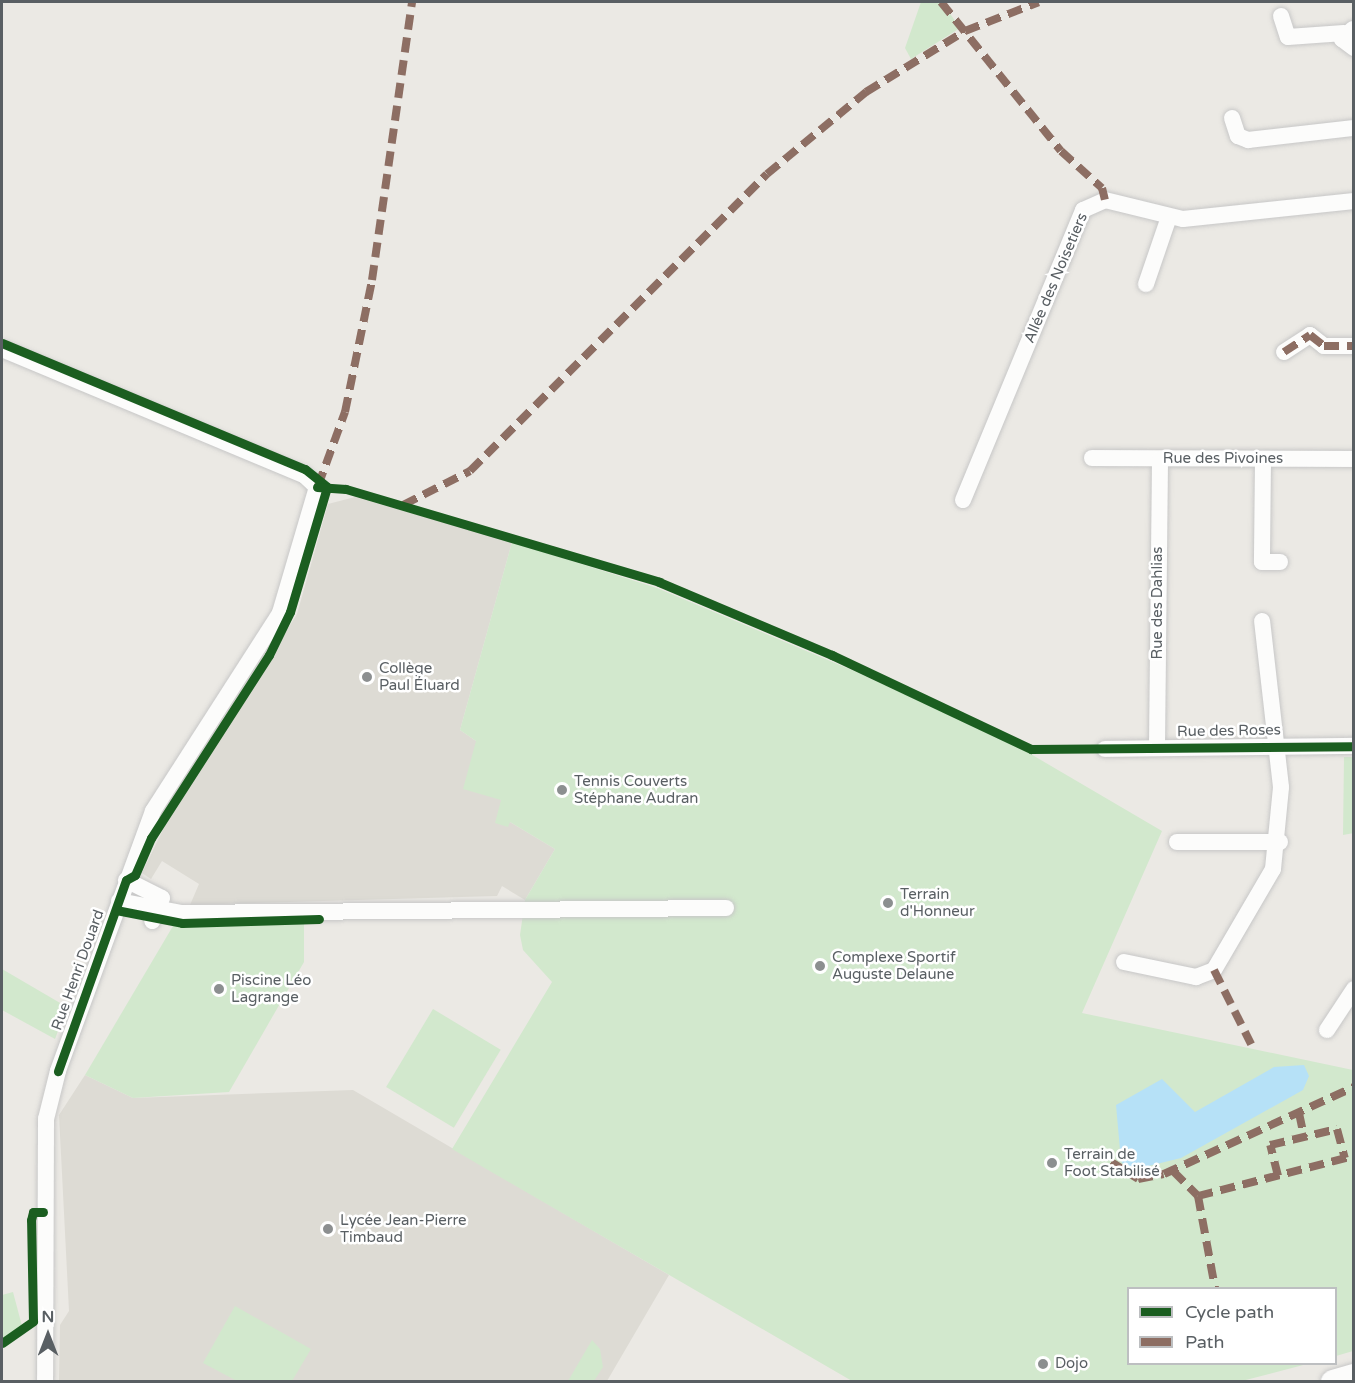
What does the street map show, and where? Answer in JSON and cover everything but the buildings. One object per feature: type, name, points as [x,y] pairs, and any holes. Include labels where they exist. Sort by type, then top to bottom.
[{"type":"street","points":[[1281,16],[1288,37],[1349,31],[1344,43],[1353,49]]},
{"type":"street","points":[[1232,118],[1238,136],[1248,140],[1353,128]]},
{"type":"street","name":"Allée des Noisetiers","points":[[963,500],[1083,210],[1105,200],[1169,217],[1353,201]]},
{"type":"street","points":[[1146,284],[1169,217]]},
{"type":"street","points":[[1284,352],[1302,336],[1317,338],[1324,346],[1353,346]]},
{"type":"street","name":"Rue Henri Douard","points":[[2,349],[305,476],[317,487],[280,613],[153,811],[58,1071],[46,1119],[45,1382]]},
{"type":"street","name":"Rue des Pivoines","points":[[1092,458],[1353,459]]},
{"type":"street","name":"Rue des Dahlias","points":[[1157,747],[1160,459]]},
{"type":"street","points":[[1263,460],[1262,562],[1280,562]]},
{"type":"street","points":[[1124,962],[1196,977],[1214,970],[1273,869],[1280,842],[1278,745],[1262,621]]},
{"type":"street","name":"Rue des Roses","points":[[1105,749],[1278,745],[1353,746]]},
{"type":"street","points":[[1177,842],[1280,842]]},
{"type":"street","points":[[126,880],[162,898],[155,917]]},
{"type":"street","points":[[119,901],[155,917],[726,908]]},
{"type":"street","points":[[1327,1030],[1352,994]]},
{"type":"street","points":[[1333,1382],[1353,1376]]},
{"type":"shaded area","name":"Collège Paul Éluard","points":[[355,497],[512,542],[460,730],[476,741],[510,822],[555,849],[525,900],[502,886],[497,896],[190,905],[199,884],[162,861],[151,879],[142,873],[170,815],[297,614],[328,504]]},
{"type":"shaded area","name":"Lycée Jean-Pierre Timbaud","points":[[85,1075],[133,1098],[353,1090],[669,1275],[607,1381],[59,1382],[60,1325],[69,1311],[59,1115]]},
{"type":"green space","points":[[921,2],[942,2],[960,28],[911,59],[905,48]]},
{"type":"green space","name":"Complexe Sportif Auguste Delaune","points":[[512,542],[657,588],[854,671],[1017,746],[1162,831],[1082,1013],[1353,1070],[1353,1351],[1337,1356],[1337,1287],[1127,1287],[1127,1365],[1303,1365],[1238,1382],[852,1381],[452,1149],[552,982],[523,950],[520,935],[525,900],[555,849],[510,822],[508,827],[495,823],[501,800],[463,789],[476,741],[460,730]]},
{"type":"green space","points":[[1344,757],[1353,757],[1354,833],[1343,835]]},
{"type":"green space","points":[[304,922],[304,962],[229,1092],[133,1098],[85,1075],[173,926]]},
{"type":"green space","points":[[2,969],[67,1007],[55,1039],[2,1010]]},
{"type":"green space","points":[[433,1009],[501,1050],[454,1128],[386,1087]]},
{"type":"green space","points":[[13,1292],[22,1326],[2,1340],[2,1295]]},
{"type":"green space","points":[[235,1306],[311,1349],[292,1381],[237,1381],[203,1363]]},
{"type":"green space","points":[[592,1340],[600,1349],[603,1367],[594,1381],[568,1381]]},
{"type":"water","points":[[1304,1065],[1309,1076],[1303,1090],[1181,1158],[1128,1171],[1121,1161],[1116,1105],[1162,1079],[1195,1112],[1274,1067]]},
{"type":"marked path","points":[[318,486],[345,412],[372,280],[412,2]]},
{"type":"marked path","points":[[941,2],[1061,151],[1102,188],[1105,200]]},
{"type":"marked path","points":[[403,505],[470,471],[767,174],[866,92],[965,31],[1039,2]]},
{"type":"marked path","points":[[1284,352],[1310,335],[1324,346],[1354,346]]},
{"type":"marked path","points":[[1214,970],[1251,1044]]},
{"type":"marked path","points":[[1111,1162],[1138,1179],[1164,1174],[1354,1087]]},
{"type":"marked path","points":[[1299,1113],[1304,1137]]},
{"type":"marked path","points":[[1278,1176],[1270,1145],[1337,1129],[1345,1158]]},
{"type":"marked path","points":[[1198,1196],[1354,1156]]},
{"type":"marked path","points":[[1173,1171],[1198,1196],[1215,1287]]},
{"type":"cycle path","points":[[2,343],[305,469],[327,487],[290,612],[269,655],[151,838],[135,875],[126,880],[58,1071]]},
{"type":"cycle path","points":[[317,487],[346,489],[659,582],[832,655],[1031,749],[1354,746]]},
{"type":"cycle path","points":[[116,910],[182,923],[319,919]]},
{"type":"cycle path","points":[[2,1343],[33,1321],[31,1220],[33,1212],[43,1212]]},
{"type":"place","name":"Collège Paul Éluard","points":[[367,677]]},
{"type":"place","name":"Tennis Couverts Stéphane Audran","points":[[562,790]]},
{"type":"place","name":"Terrain d'Honneur","points":[[888,903]]},
{"type":"place","name":"Complexe Sportif Auguste Delaune","points":[[820,966]]},
{"type":"place","name":"Piscine Léo Lagrange","points":[[219,989]]},
{"type":"place","name":"Terrain de Foot Stabilisé","points":[[1052,1163]]},
{"type":"place","name":"Lycée Jean-Pierre Timbaud","points":[[328,1229]]},
{"type":"place","name":"Dojo","points":[[1043,1364]]}]
